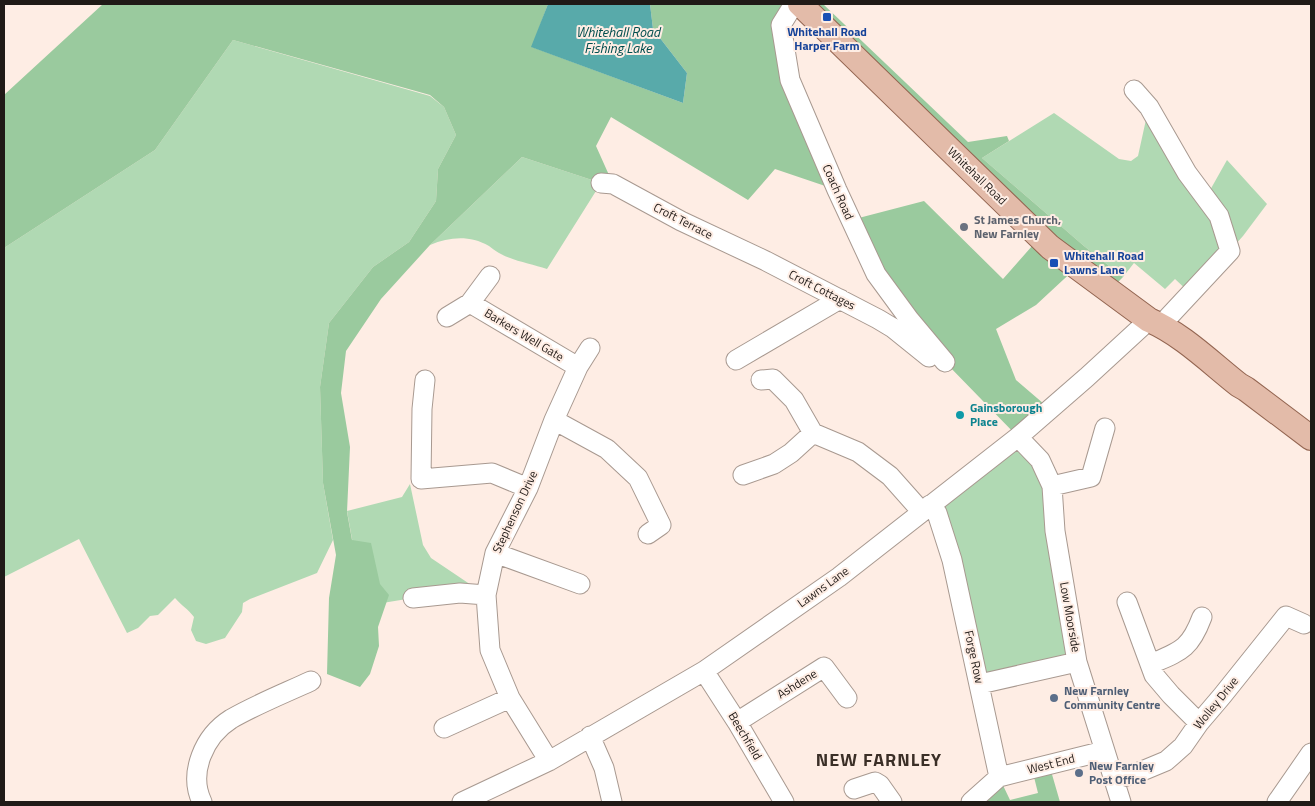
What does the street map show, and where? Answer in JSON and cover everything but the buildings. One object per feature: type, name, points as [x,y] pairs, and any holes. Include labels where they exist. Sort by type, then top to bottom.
[{"type":"main road","name":"Whitehall Road","points":[[800,4],[1050,247],[1311,438]]},
{"type":"street","name":"Coach Road","points":[[794,4],[781,25],[790,80],[837,190],[876,274],[908,319],[940,357]]},
{"type":"street","name":"Lawns Lane","points":[[462,802],[548,761],[704,671],[839,577],[1018,437],[1155,323],[1230,251],[1219,216],[1187,173],[1149,107],[1134,90]]},
{"type":"street","name":"Croft Terrace","points":[[600,183],[613,184],[681,221],[766,261]]},
{"type":"street","name":"Croft Cottages","points":[[766,261],[894,328],[929,357],[940,357]]},
{"type":"street","name":"Barkers Well Gate","points":[[447,317],[470,303],[490,276]]},
{"type":"street","points":[[736,360],[840,299]]},
{"type":"street","name":"Barkers Well Gate","points":[[470,303],[578,367]]},
{"type":"street","name":"Stephenson Drive","points":[[548,761],[510,698],[490,650],[486,595],[495,553],[528,488],[554,420],[578,367],[590,348]]},
{"type":"street","points":[[425,380],[422,409],[421,479],[492,473],[528,488]]},
{"type":"street","points":[[743,475],[774,464],[791,453],[813,433],[794,400],[773,380],[761,380]]},
{"type":"street","points":[[554,420],[607,449],[638,478],[661,527]]},
{"type":"street","points":[[1052,486],[1090,477],[1105,428]]},
{"type":"street","name":"Forge Row","points":[[813,433],[858,452],[890,476],[926,508],[937,513],[952,560],[999,778]]},
{"type":"street","name":"Low Moorside","points":[[1018,437],[1040,460],[1052,486],[1056,531],[1077,662],[1121,802]]},
{"type":"street","points":[[495,553],[580,584]]},
{"type":"street","points":[[413,598],[460,593],[486,595]]},
{"type":"street","points":[[1127,602],[1154,675],[1171,696],[1198,723]]},
{"type":"street","name":"Wolley Drive","points":[[1114,780],[1166,761],[1183,746],[1198,723],[1286,616],[1304,624]]},
{"type":"street","points":[[1151,664],[1186,646],[1196,632],[1202,617]]},
{"type":"street","points":[[980,684],[1077,662]]},
{"type":"street","name":"Ashdene","points":[[737,722],[824,666],[847,698]]},
{"type":"street","name":"Beechfield","points":[[704,671],[737,722],[784,802]]},
{"type":"street","points":[[202,802],[196,782],[197,766],[204,750],[214,735],[230,720],[311,681]]},
{"type":"street","points":[[446,721],[510,698]]},
{"type":"street","points":[[590,736],[604,768],[612,802]]},
{"type":"street","name":"West End","points":[[999,778],[1104,751]]},
{"type":"street","points":[[1277,802],[1311,753]]},
{"type":"street","points":[[971,802],[999,778]]},
{"type":"street","points":[[854,789],[875,782],[880,785],[892,802]]},
{"type":"green space","points":[[103,4],[548,4],[532,47],[683,103],[687,73],[653,29],[650,4],[783,4],[790,11],[790,80],[837,190],[775,169],[748,200],[611,117],[596,146],[613,184],[601,183],[522,157],[430,245],[381,299],[346,351],[341,393],[350,447],[347,512],[352,540],[371,543],[380,584],[389,595],[378,627],[379,646],[370,674],[360,687],[327,674],[329,598],[336,555],[323,483],[320,387],[329,323],[373,267],[409,242],[436,201],[438,169],[456,135],[444,107],[430,95],[233,40],[155,150],[4,248],[4,95]]},
{"type":"green space","points":[[808,4],[823,4],[968,142],[1007,136],[1009,141],[982,158],[1123,277],[1116,284],[1052,236]]},
{"type":"green space","points":[[233,40],[430,96],[444,107],[456,135],[438,169],[436,201],[409,242],[373,267],[329,323],[320,387],[323,483],[333,540],[317,573],[243,603],[242,612],[225,638],[206,644],[196,641],[191,630],[194,617],[175,598],[158,615],[150,616],[138,628],[127,633],[79,539],[4,577],[4,248],[155,150]]},
{"type":"green space","points":[[1054,113],[1119,159],[1131,161],[1138,156],[1147,115],[1209,192],[1227,160],[1267,204],[1243,236],[1191,294],[1175,279],[1165,289],[1134,263],[1123,277],[982,158]]},
{"type":"green space","points":[[522,157],[601,183],[547,269],[510,258],[482,242],[474,240],[460,238],[430,245]]},
{"type":"green space","points":[[924,201],[1003,279],[1040,237],[1077,267],[1036,305],[996,329],[1016,380],[1051,410],[1018,437],[945,362],[851,220]]},
{"type":"green space","points":[[1018,437],[1040,460],[1077,662],[980,684],[937,513]]},
{"type":"green space","points":[[410,484],[423,545],[431,558],[486,595],[413,598],[364,606],[347,511],[402,497]]},
{"type":"green space","points":[[1049,764],[1060,802],[971,802],[999,777],[1010,800],[1038,793],[1032,769]]},
{"type":"water","name":"Whitehall Road Fishing Lake","points":[[548,4],[650,4],[653,29],[687,73],[683,103],[531,47]]},
{"type":"place","name":"Whitehall Road Harper Farm","points":[[827,17]]},
{"type":"place","name":"St James Church, New Farnley","points":[[964,227]]},
{"type":"place","name":"Whitehall Road Lawns Lane","points":[[1054,263]]},
{"type":"place","name":"Gainsborough Place","points":[[960,415]]},
{"type":"place","name":"New Farnley Community Centre","points":[[1054,698]]},
{"type":"place","name":"New Farnley Post Office","points":[[1079,773]]},
{"type":"district","name":"NEW FARNLEY","points":[[879,760]]}]
